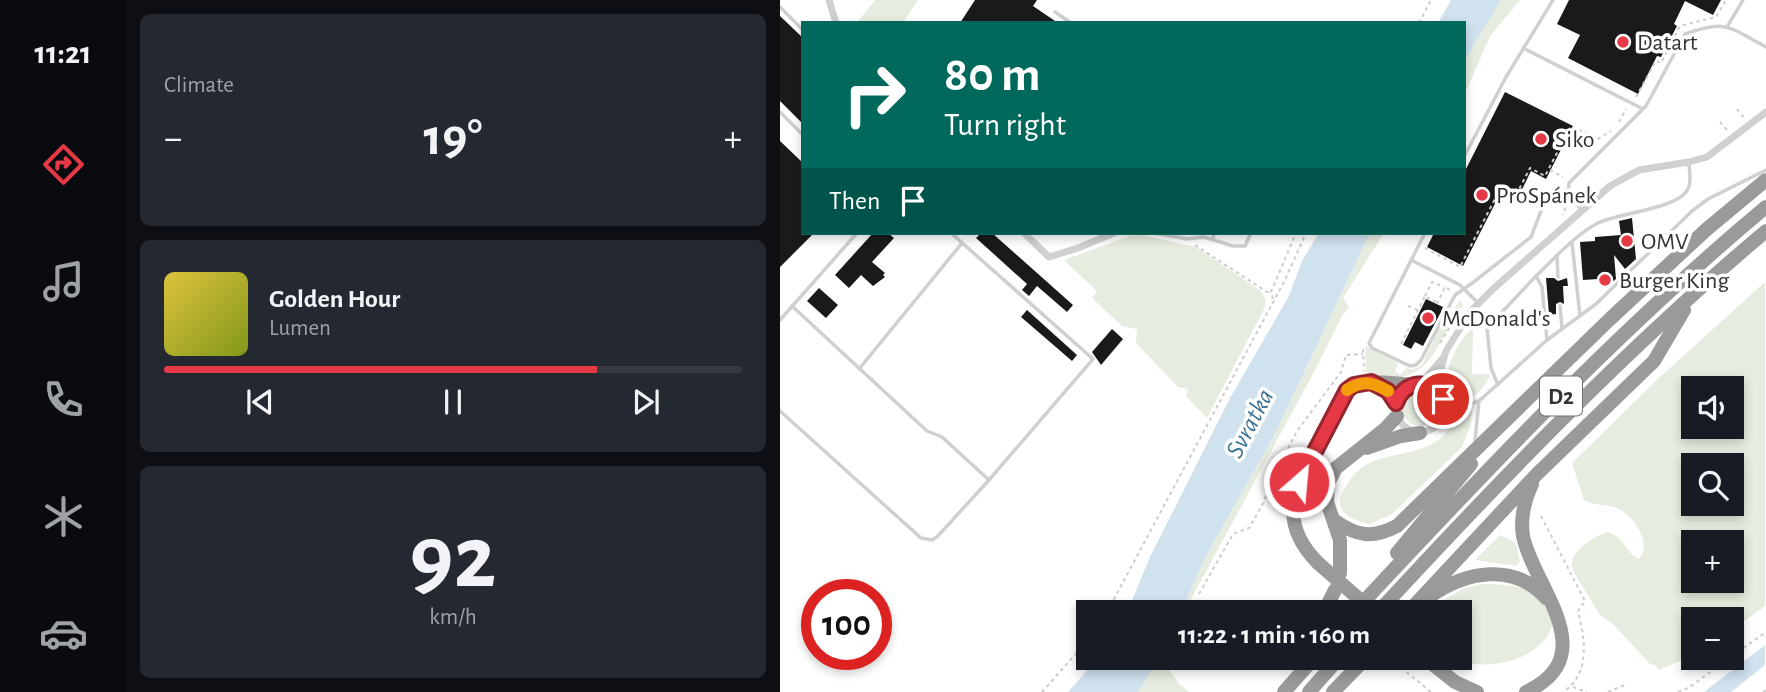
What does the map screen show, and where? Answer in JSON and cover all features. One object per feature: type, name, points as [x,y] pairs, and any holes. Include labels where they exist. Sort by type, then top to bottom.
[{"type":"highway","points":[[1335,521],[1361,535],[1372,536],[1397,526],[1611,318],[1707,229],[1765,180]]},
{"type":"highway","name":"D2","points":[[1497,429],[1365,595],[1625,333],[1765,207]]},
{"type":"highway","name":"D2","points":[[1388,600],[1524,457],[1637,346],[1765,231]]},
{"type":"highway","points":[[1419,600],[1537,474],[1654,361],[1691,296]]},
{"type":"highway","points":[[1340,573],[1341,550],[1335,521],[1327,502],[1328,483],[1336,468],[1359,451],[1396,409],[1388,391],[1367,378]]},
{"type":"highway","points":[[1363,600],[1318,563],[1305,548],[1297,533],[1293,515],[1294,495],[1341,398],[1354,385],[1367,378],[1417,384]]},
{"type":"highway","points":[[1359,451],[1401,436],[1420,433]]},
{"type":"highway","points":[[1526,692],[1542,683],[1557,663],[1562,642],[1560,624],[1528,552],[1522,526],[1524,505],[1537,474]]},
{"type":"highway","points":[[1425,600],[1450,584],[1475,576],[1498,573],[1524,580],[1536,588],[1554,608]]},
{"type":"highway","points":[[1330,600],[1335,590]]},
{"type":"highway","points":[[1285,691],[1296,670]]},
{"type":"highway","points":[[1285,691],[1303,670]]},
{"type":"highway","points":[[1310,692],[1329,670]]},
{"type":"highway","points":[[1334,692],[1355,670]]},
{"type":"highway","points":[[1440,670],[1455,682],[1477,692]]},
{"type":"street","points":[[829,0],[835,21]]},
{"type":"street","points":[[1444,356],[1417,384],[1402,392],[1396,409],[1408,430],[1427,432],[1439,424],[1444,405],[1435,389],[1444,356],[1475,300],[1629,173],[1654,166],[1689,162],[1713,153],[1765,112]]},
{"type":"street","points":[[1026,235],[1049,257],[1109,235]]},
{"type":"street","points":[[1417,384],[1435,389]]},
{"type":"lane","points":[[1466,153],[1523,48],[1553,0]]},
{"type":"lane","points":[[1727,27],[1743,0]]},
{"type":"lane","points":[[780,7],[801,28]]},
{"type":"lane","points":[[1055,12],[1068,21]]},
{"type":"lane","points":[[1582,210],[1569,198],[1567,190],[1571,181],[1643,109],[1685,34],[1718,24],[1765,47]]},
{"type":"lane","points":[[1523,48],[1643,109]]},
{"type":"lane","points":[[780,113],[801,133]]},
{"type":"lane","points":[[1499,386],[1491,368],[1486,328],[1536,276],[1599,222],[1634,214],[1682,197],[1690,185],[1689,162]]},
{"type":"lane","points":[[1444,405],[1464,406],[1479,401],[1499,386],[1547,340],[1596,304],[1692,211],[1709,199],[1765,170]]},
{"type":"lane","points":[[1424,235],[1369,344],[1372,348],[1410,366],[1421,360],[1455,295],[1531,237],[1543,206],[1551,194],[1567,190]]},
{"type":"lane","points":[[780,320],[855,235]]},
{"type":"lane","points":[[780,411],[921,538],[932,540],[938,537],[1093,359],[953,235]]},
{"type":"lane","points":[[1165,235],[1187,239],[1204,237],[1233,246],[1245,246],[1250,235]]},
{"type":"lane","points":[[1212,239],[1214,235]]},
{"type":"lane","points":[[859,369],[962,243]]},
{"type":"lane","points":[[1572,243],[1580,316]]},
{"type":"lane","points":[[1557,257],[1558,277]]},
{"type":"lane","points":[[1411,260],[1464,289],[1475,300]]},
{"type":"lane","points":[[1536,276],[1541,287],[1547,340]]},
{"type":"lane","points":[[792,306],[927,431],[942,437],[989,480]]},
{"type":"lane","points":[[1560,306],[1562,328]]},
{"type":"lane","points":[[1475,440],[1479,401]]},
{"type":"path","points":[[1420,21],[1430,0]]},
{"type":"path","points":[[1418,245],[1460,267],[1499,191],[1514,199],[1530,168],[1545,176],[1571,126],[1598,139],[1616,129],[1629,102],[1638,96],[1656,61],[1661,63],[1680,26],[1716,17],[1726,0]]},
{"type":"path","points":[[1720,122],[1728,131]]},
{"type":"path","points":[[1549,170],[1571,181]]},
{"type":"path","points":[[1553,202],[1561,202],[1565,208],[1559,219]]},
{"type":"path","points":[[1274,301],[1271,292],[1295,235]]},
{"type":"path","points":[[1113,600],[1274,301],[1305,235]]},
{"type":"path","points":[[1192,244],[1271,292]]},
{"type":"path","points":[[1401,344],[1432,282],[1445,287]]},
{"type":"path","points":[[1425,296],[1438,303]]},
{"type":"path","points":[[1440,344],[1458,313],[1475,300]]},
{"type":"path","points":[[1408,306],[1419,311]]},
{"type":"path","points":[[1367,378],[1363,354],[1364,347],[1369,344]]},
{"type":"path","points":[[1199,594],[1233,534],[1249,528],[1297,431],[1341,372],[1346,355],[1363,354]]},
{"type":"path","points":[[1541,516],[1586,600],[1578,611],[1585,641],[1582,664],[1572,687],[1563,692]]},
{"type":"path","points":[[1744,647],[1765,632]]},
{"type":"path","points":[[1042,692],[1076,654]]},
{"type":"path","points":[[1404,670],[1431,692]]},
{"type":"path","points":[[1678,692],[1690,687],[1713,670]]},
{"type":"path","points":[[1608,692],[1627,684]]},
{"type":"path","points":[[1572,687],[1587,692]]},
{"type":"shaded area","points":[[875,0],[918,0],[904,21],[859,21]]},
{"type":"shaded area","points":[[1501,0],[1520,0],[1490,36],[1466,91],[1466,59]]},
{"type":"shaded area","points":[[1141,235],[1196,247],[1261,291],[1265,298],[1265,307],[1207,418],[1186,396],[1188,389],[1178,387],[1136,343],[1137,329],[1122,326],[1092,298],[1097,291],[1064,260],[1130,236]]},
{"type":"shaded area","points":[[1369,235],[1383,235],[1343,298],[1349,307],[1190,600],[1186,600],[1206,556],[1274,436]]},
{"type":"shaded area","points":[[1765,282],[1765,606],[1744,621],[1744,607],[1681,607],[1681,660],[1659,670],[1650,664],[1615,626],[1600,615],[1573,571],[1572,564],[1582,547],[1607,532],[1618,537],[1630,553],[1639,559],[1644,545],[1639,530],[1629,517],[1617,508],[1584,500],[1572,463],[1659,378]]},
{"type":"shaded area","points":[[1460,300],[1463,305],[1428,362],[1418,371],[1405,376],[1388,377],[1366,372],[1365,346],[1398,363],[1395,371],[1400,375],[1407,368],[1413,370],[1422,365],[1441,325]]},
{"type":"shaded area","points":[[1471,330],[1472,374],[1490,374],[1477,393],[1468,398],[1459,398],[1452,395],[1447,375],[1458,346]]},
{"type":"shaded area","points":[[1420,390],[1433,395],[1438,408],[1433,421],[1420,426],[1407,421],[1402,408],[1407,395]]},
{"type":"shaded area","points":[[1472,410],[1471,424],[1462,447],[1392,514],[1370,524],[1345,514],[1340,505],[1341,494],[1358,470],[1379,459],[1426,447],[1443,436],[1455,415]]},
{"type":"shaded area","points":[[1500,535],[1516,543],[1520,562],[1516,566],[1475,560]]},
{"type":"shaded area","points":[[1481,584],[1521,588],[1544,600],[1553,615],[1549,633],[1535,649],[1512,660],[1482,664],[1472,662],[1472,600],[1444,600],[1462,589]]},
{"type":"shaded area","points":[[1152,670],[1169,670],[1189,692],[1138,692]]},
{"type":"water","points":[[1451,0],[1501,0],[1466,59],[1466,21],[1439,21]]},
{"type":"water","name":"Svratka","points":[[1318,235],[1369,235],[1274,436],[1206,556],[1186,600],[1132,600],[1150,557],[1230,398],[1289,296],[1302,261]]},
{"type":"water","points":[[1765,645],[1765,665],[1731,692],[1704,692],[1733,670],[1744,670],[1744,661]]},
{"type":"water","points":[[1087,670],[1152,670],[1138,692],[1068,692]]},
{"type":"building","points":[[975,0],[1037,0],[1033,6],[1055,21],[961,21]]},
{"type":"building","name":"Datart","points":[[1569,0],[1721,0],[1713,15],[1685,1],[1674,24],[1677,26],[1661,57],[1657,56],[1638,94],[1568,58],[1580,35],[1557,24]]},
{"type":"building","points":[[780,16],[801,36],[801,122],[780,101]]},
{"type":"building","points":[[1505,92],[1573,126],[1546,179],[1531,171],[1516,202],[1500,194],[1463,266],[1427,247],[1433,235],[1466,235],[1466,169]]},
{"type":"building","points":[[780,141],[801,161],[801,235],[812,235],[780,267]]},
{"type":"building","points":[[1632,218],[1636,259],[1625,269],[1614,255],[1616,279],[1612,282],[1583,280],[1580,242],[1595,241],[1595,237],[1621,235],[1619,221]]},
{"type":"building","points":[[871,235],[890,235],[894,238],[872,262],[885,273],[885,277],[873,286],[861,275],[849,288],[835,275]]},
{"type":"building","points":[[979,235],[994,235],[1073,305],[1067,312],[1037,286],[1029,296],[1022,290],[1027,284],[976,238]]},
{"type":"building","points":[[1546,278],[1558,281],[1567,278],[1568,286],[1563,286],[1564,304],[1556,304],[1556,314],[1549,315]]},
{"type":"building","points":[[819,288],[838,305],[826,318],[807,301]]},
{"type":"building","name":"McDonald's","points":[[1426,299],[1443,307],[1423,346],[1415,342],[1411,349],[1403,345]]},
{"type":"building","points":[[1027,310],[1077,355],[1072,361],[1021,317]]},
{"type":"building","points":[[1112,329],[1123,339],[1101,365],[1092,352]]},
{"type":"slow traffic","points":[[1347,390],[1354,385],[1371,382],[1388,391]]},
{"type":"place","name":"Datart","points":[[1623,42]]},
{"type":"place","name":"Siko","points":[[1541,139]]},
{"type":"place","name":"ProSpánek","points":[[1482,195]]},
{"type":"place","name":"OMV","points":[[1627,241]]},
{"type":"place","name":"Burger King","points":[[1605,280]]},
{"type":"place","name":"McDonald's","points":[[1428,318]]},
{"type":"route","points":[[1299,482],[1341,398],[1354,385],[1371,382],[1388,391],[1396,403],[1407,387],[1426,384],[1440,393],[1443,399]]}]
